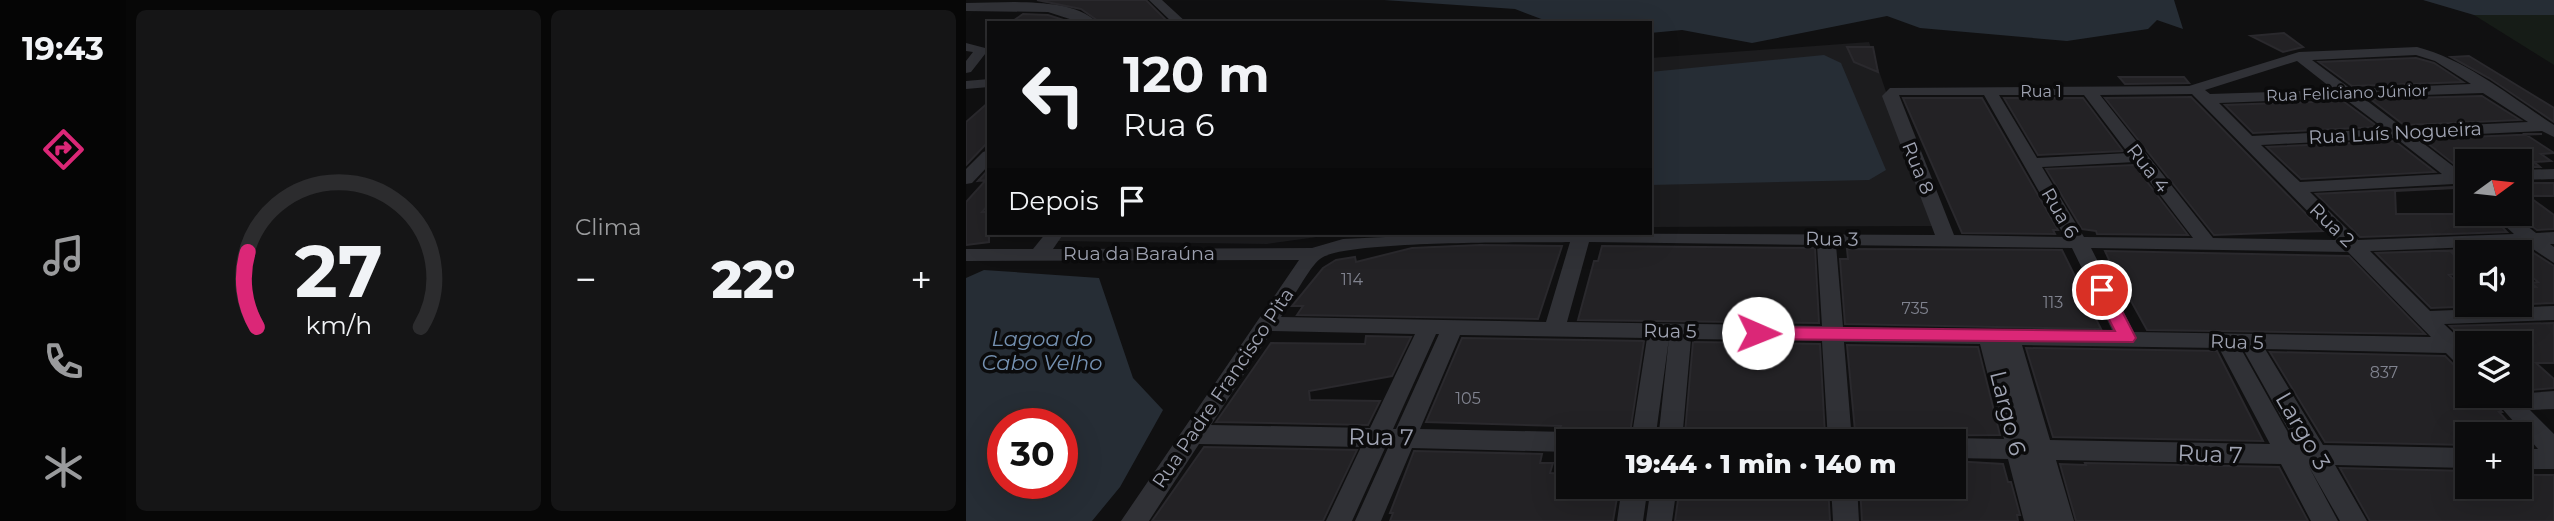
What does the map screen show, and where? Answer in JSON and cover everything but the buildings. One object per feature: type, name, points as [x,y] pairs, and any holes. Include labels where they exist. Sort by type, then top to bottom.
[{"type":"street","points":[[966,17],[995,0]]},
{"type":"street","points":[[1056,9],[1075,0]]},
{"type":"street","points":[[1155,0],[1179,21]]},
{"type":"street","points":[[966,7],[1056,9],[1074,13],[1088,21]]},
{"type":"street","points":[[966,47],[983,50],[966,69]]},
{"type":"street","points":[[2201,94],[2299,56],[2417,51],[2440,58],[2549,129]]},
{"type":"street","points":[[2299,56],[2455,174]]},
{"type":"street","points":[[966,85],[987,83]]},
{"type":"street","name":"Rua 1","points":[[1889,96],[1895,90],[1910,88],[2201,94]]},
{"type":"street","name":"Rua Feliciano Júnior","points":[[2201,94],[2488,88]]},
{"type":"street","name":"Rua 6","points":[[1989,90],[2078,242],[2127,338]]},
{"type":"street","name":"Rua 4","points":[[2089,91],[2208,245]]},
{"type":"street","name":"Rua 2","points":[[2201,94],[2455,349]]},
{"type":"street","name":"Rua 8","points":[[1889,96],[1947,241]]},
{"type":"street","name":"Rua Luís Nogueira","points":[[2246,141],[2398,132],[2549,129]]},
{"type":"street","points":[[966,179],[987,157]]},
{"type":"street","points":[[2031,163],[2140,157]]},
{"type":"street","points":[[2532,175],[2554,174]]},
{"type":"street","points":[[2294,188],[2455,181]]},
{"type":"street","points":[[2516,226],[2554,257]]},
{"type":"street","points":[[1040,253],[1054,235]]},
{"type":"street","points":[[1554,330],[1581,236]]},
{"type":"street","name":"Rua 3","points":[[1313,254],[1343,245],[1399,240],[1581,236],[2353,246],[2554,238]]},
{"type":"street","points":[[1826,239],[1835,334],[1839,429]]},
{"type":"street","name":"Rua da Baraúna","points":[[966,255],[1313,254]]},
{"type":"street","name":"Rua Padre Francisco Pita","points":[[1134,521],[1313,254]]},
{"type":"street","points":[[2424,317],[2554,313]]},
{"type":"street","name":"Rua 5","points":[[1266,324],[2451,345]]},
{"type":"street","points":[[1339,521],[1428,328]]},
{"type":"street","points":[[1368,521],[1452,329]]},
{"type":"street","points":[[1646,429],[1670,331]]},
{"type":"street","points":[[1670,331],[1670,429]]},
{"type":"street","name":"Largo 6","points":[[2000,337],[1991,344],[2029,449],[2062,521]]},
{"type":"street","name":"Largo 3","points":[[2226,342],[2325,521]]},
{"type":"street","name":"Largo 3","points":[[2250,342],[2354,521]]},
{"type":"street","points":[[2532,400],[2554,400]]},
{"type":"street","points":[[2514,408],[2554,450]]},
{"type":"street","name":"Rua 7","points":[[1193,434],[1556,442]]},
{"type":"street","name":"Rua 7","points":[[1966,448],[2455,458]]},
{"type":"street","name":"Largo 6","points":[[2029,449],[2037,521]]},
{"type":"street","points":[[2532,459],[2554,459]]},
{"type":"street","points":[[1630,521],[1633,499]]},
{"type":"street","points":[[1660,521],[1663,499]]},
{"type":"street","points":[[1844,499],[1846,521]]},
{"type":"shaded area","points":[[2474,15],[2554,15],[2554,65]]},
{"type":"shaded area","points":[[1869,42],[1932,226],[1652,227],[1652,58]]},
{"type":"shaded area","points":[[1058,235],[1331,235],[1267,244],[1054,241]]},
{"type":"water","points":[[1384,0],[2174,0],[2183,29],[2157,20],[2148,29],[2067,41],[1920,28],[1887,16],[1752,43],[1682,30],[1652,33],[1652,21],[1547,21],[1515,9]]},
{"type":"water","points":[[2423,0],[2554,0],[2554,15],[2474,15]]},
{"type":"water","points":[[1824,55],[1841,63],[1886,170],[1869,180],[1652,185],[1652,72]]},
{"type":"water","name":"Lagoa do Cabo Velho","points":[[984,270],[1099,278],[1133,378],[1163,410],[1120,487],[1092,521],[966,521],[966,278]]},
{"type":"route","points":[[1758,333],[2127,338],[2102,290]]}]
